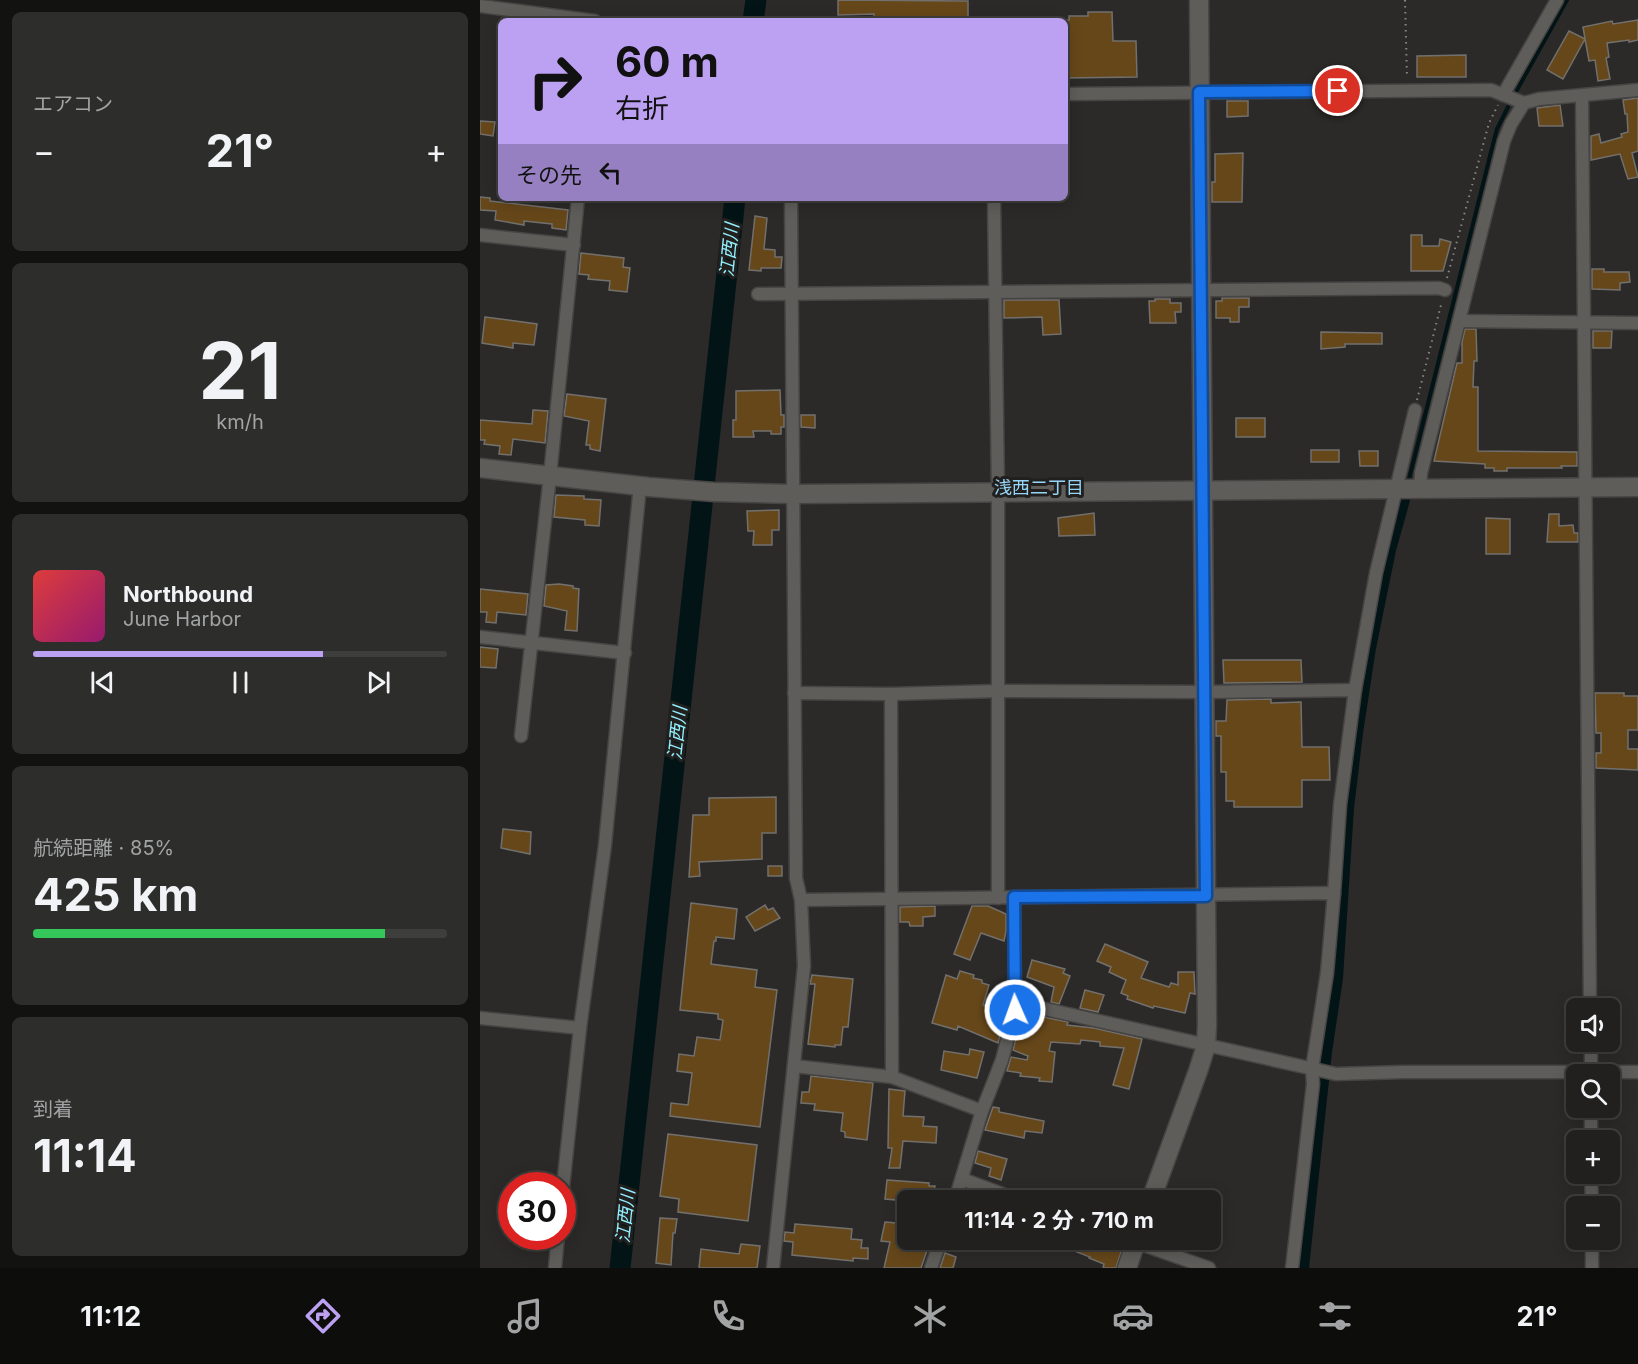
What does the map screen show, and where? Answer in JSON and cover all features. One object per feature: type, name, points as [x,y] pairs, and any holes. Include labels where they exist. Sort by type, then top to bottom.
[{"type":"street","points":[[1155,1190],[1206,1046],[1199,0]]},
{"type":"street","points":[[1503,94],[1557,0]]},
{"type":"street","points":[[480,6],[572,18]]},
{"type":"street","points":[[1068,94],[1491,90],[1524,103],[1539,99],[1638,90]]},
{"type":"street","points":[[1582,96],[1590,998]]},
{"type":"street","points":[[1420,489],[1421,473],[1504,141],[1524,103]]},
{"type":"street","points":[[521,736],[578,201]]},
{"type":"street","points":[[773,1268],[804,966],[801,900],[796,878],[791,201]]},
{"type":"street","points":[[994,201],[998,492],[998,898]]},
{"type":"street","points":[[480,235],[574,245]]},
{"type":"street","points":[[758,294],[1200,292],[1439,288],[1444,290]]},
{"type":"street","points":[[1459,321],[1638,323]]},
{"type":"street","points":[[1292,1268],[1313,1084],[1312,1069],[1328,973],[1340,805],[1355,690],[1376,573],[1415,410]]},
{"type":"street","points":[[480,468],[714,492],[793,494],[1638,487]]},
{"type":"street","points":[[565,1172],[580,1028],[605,844],[644,486]]},
{"type":"street","points":[[480,637],[625,653]]},
{"type":"street","points":[[794,693],[1355,690]]},
{"type":"street","points":[[891,694],[892,1077]]},
{"type":"street","points":[[801,900],[1334,893]]},
{"type":"street","points":[[958,1190],[982,1111],[1002,1060],[1015,1010],[1014,897]]},
{"type":"street","points":[[1014,1002],[1336,1074],[1566,1073]]},
{"type":"street","points":[[480,1018],[580,1028]]},
{"type":"street","points":[[794,1066],[892,1077],[982,1111]]},
{"type":"street","points":[[1620,1072],[1638,1072]]},
{"type":"street","points":[[962,1179],[992,1190]]},
{"type":"street","points":[[555,1268],[557,1250]]},
{"type":"street","points":[[931,1268],[937,1250]]},
{"type":"street","points":[[1127,1268],[1131,1250]]},
{"type":"street","points":[[1160,1250],[1209,1268]]},
{"type":"street","points":[[1592,1250],[1592,1268]]},
{"type":"path","points":[[1405,0],[1407,91]]},
{"type":"path","points":[[1415,410],[1444,290],[1489,123],[1503,94]]},
{"type":"building","points":[[838,0],[968,1],[968,18],[874,18],[874,14],[838,15]]},
{"type":"building","points":[[1088,12],[1112,12],[1113,41],[1136,41],[1137,77],[1068,78],[1069,16],[1088,16]]},
{"type":"building","points":[[1638,20],[1638,40],[1607,43],[1609,57],[1606,58],[1610,79],[1598,81],[1595,60],[1589,61],[1583,27],[1612,21],[1613,24]]},
{"type":"building","points":[[1569,31],[1585,39],[1563,79],[1547,70]]},
{"type":"building","points":[[1466,55],[1466,77],[1417,77],[1417,56]]},
{"type":"building","points":[[1638,98],[1638,151],[1632,153],[1638,177],[1628,179],[1620,154],[1591,160],[1591,136],[1599,134],[1601,143],[1622,137],[1621,134],[1628,132],[1623,100]]},
{"type":"building","points":[[1227,101],[1248,101],[1248,116],[1227,117]]},
{"type":"building","points":[[1560,105],[1563,126],[1539,126],[1537,108]]},
{"type":"building","points":[[480,121],[495,122],[493,136],[480,134]]},
{"type":"building","points":[[1243,153],[1242,202],[1212,202],[1215,154]]},
{"type":"building","points":[[480,197],[490,198],[490,201],[568,210],[566,230],[552,228],[552,224],[524,221],[524,225],[495,220],[496,211],[480,210]]},
{"type":"building","points":[[755,216],[767,218],[764,249],[775,250],[775,257],[782,257],[781,268],[749,270]]},
{"type":"building","points":[[1411,235],[1422,235],[1422,246],[1439,246],[1440,239],[1451,242],[1443,271],[1411,271]]},
{"type":"building","points":[[581,253],[624,258],[623,267],[630,268],[627,292],[609,290],[610,281],[588,279],[589,275],[579,274]]},
{"type":"building","points":[[1592,269],[1604,269],[1604,272],[1629,272],[1630,282],[1620,283],[1620,290],[1592,289]]},
{"type":"building","points":[[1222,298],[1249,298],[1249,307],[1239,307],[1239,322],[1230,322],[1230,318],[1216,318],[1216,301],[1222,301]]},
{"type":"building","points":[[1155,299],[1170,299],[1170,303],[1181,303],[1181,312],[1175,312],[1176,323],[1150,323],[1149,301],[1155,301]]},
{"type":"building","points":[[1004,300],[1059,300],[1061,334],[1043,335],[1042,317],[1004,318]]},
{"type":"building","points":[[485,317],[537,324],[534,345],[513,343],[513,348],[482,343]]},
{"type":"building","points":[[1465,329],[1476,329],[1477,361],[1474,361],[1473,387],[1478,387],[1478,451],[1577,452],[1577,466],[1507,468],[1507,471],[1494,471],[1494,468],[1485,468],[1485,464],[1434,461],[1457,363],[1462,363],[1462,342]]},
{"type":"building","points":[[1593,331],[1612,331],[1611,348],[1593,348]]},
{"type":"building","points":[[1321,332],[1382,333],[1382,344],[1345,344],[1345,347],[1321,349]]},
{"type":"building","points":[[780,390],[781,415],[784,415],[784,427],[781,427],[781,434],[771,434],[771,431],[753,431],[754,437],[733,437],[733,420],[736,420],[736,391]]},
{"type":"building","points":[[567,394],[606,399],[600,451],[590,449],[590,445],[586,445],[589,421],[564,416]]},
{"type":"building","points":[[533,410],[548,411],[545,443],[513,439],[511,455],[499,454],[500,446],[484,444],[485,440],[480,440],[480,420],[532,424]]},
{"type":"building","points":[[801,415],[815,415],[815,428],[801,427]]},
{"type":"building","points":[[1236,418],[1265,418],[1265,437],[1236,437]]},
{"type":"building","points":[[1311,450],[1339,450],[1339,462],[1311,462]]},
{"type":"building","points":[[1359,451],[1378,451],[1378,466],[1360,466]]},
{"type":"building","points":[[556,495],[584,496],[584,499],[601,500],[599,526],[585,525],[585,520],[554,517]]},
{"type":"building","points":[[779,510],[779,530],[772,530],[772,545],[753,545],[754,531],[748,531],[747,511]]},
{"type":"building","points":[[1094,513],[1095,535],[1059,536],[1058,518]]},
{"type":"building","points":[[1549,514],[1559,514],[1559,526],[1573,525],[1574,533],[1578,533],[1578,542],[1547,542]]},
{"type":"building","points":[[1486,518],[1510,519],[1510,554],[1486,554]]},
{"type":"building","points":[[559,584],[579,589],[577,631],[565,630],[567,611],[544,606],[546,585]]},
{"type":"building","points":[[480,589],[528,594],[526,615],[497,612],[496,623],[486,622],[487,612],[480,612]]},
{"type":"building","points":[[480,647],[498,649],[496,668],[480,667]]},
{"type":"building","points":[[1223,660],[1301,660],[1302,682],[1224,683]]},
{"type":"building","points":[[1595,693],[1624,693],[1624,696],[1638,696],[1638,730],[1628,730],[1628,749],[1638,749],[1638,770],[1596,768],[1596,753],[1601,753],[1601,733],[1596,733]]},
{"type":"building","points":[[1271,699],[1271,703],[1301,702],[1302,747],[1329,747],[1330,780],[1302,780],[1302,807],[1234,807],[1234,801],[1226,801],[1226,772],[1221,772],[1221,736],[1216,736],[1216,721],[1226,721],[1227,700]]},
{"type":"building","points":[[776,797],[776,833],[762,833],[762,859],[699,862],[700,876],[689,877],[693,815],[709,815],[709,798]]},
{"type":"building","points":[[503,829],[531,832],[530,854],[501,848]]},
{"type":"building","points":[[768,866],[782,866],[782,876],[768,876]]},
{"type":"building","points":[[691,903],[737,909],[734,939],[716,937],[711,964],[757,970],[755,987],[777,990],[760,1127],[670,1116],[671,1103],[688,1105],[692,1073],[677,1071],[679,1054],[694,1056],[697,1037],[720,1040],[723,1020],[718,1019],[718,1014],[680,1010]]},
{"type":"building","points":[[765,905],[768,910],[773,908],[780,918],[755,931],[746,917]]},
{"type":"building","points":[[935,906],[935,916],[923,917],[923,926],[910,926],[909,922],[900,922],[900,907]]},
{"type":"building","points":[[972,906],[988,906],[1006,914],[1006,931],[1004,941],[981,933],[970,960],[954,954]]},
{"type":"building","points":[[1105,944],[1148,962],[1141,978],[1169,987],[1171,983],[1178,985],[1178,972],[1194,972],[1195,994],[1190,993],[1185,1013],[1154,1006],[1153,1008],[1127,999],[1128,996],[1121,993],[1126,980],[1109,972],[1111,967],[1097,961]]},
{"type":"building","points":[[1032,960],[1065,969],[1063,973],[1070,976],[1059,1004],[1051,1002],[1054,987],[1027,977]]},
{"type":"building","points":[[960,971],[974,975],[973,978],[989,985],[983,1005],[999,1011],[992,1030],[1001,1032],[998,1043],[958,1026],[957,1030],[932,1023],[946,975],[957,979]]},
{"type":"building","points":[[812,975],[853,979],[848,1027],[843,1027],[841,1045],[835,1045],[835,1047],[808,1044],[815,984],[810,984]]},
{"type":"building","points":[[1085,990],[1104,995],[1098,1012],[1080,1008]]},
{"type":"building","points":[[1029,1014],[1068,1022],[1067,1025],[1094,1028],[1142,1039],[1129,1089],[1113,1085],[1124,1048],[1100,1046],[1100,1042],[1081,1040],[1080,1044],[1051,1042],[1049,1051],[1055,1052],[1052,1082],[1039,1081],[1040,1078],[1020,1076],[1021,1073],[1007,1071],[1011,1057],[1027,1060],[1028,1056],[1013,1050],[1018,1031],[1024,1032]]},
{"type":"building","points":[[970,1049],[984,1052],[977,1078],[941,1070],[944,1051],[969,1055]]},
{"type":"building","points":[[811,1076],[873,1083],[867,1140],[845,1137],[845,1132],[841,1131],[843,1113],[814,1110],[815,1104],[801,1103],[802,1092],[809,1092]]},
{"type":"building","points":[[889,1089],[905,1091],[903,1116],[924,1117],[923,1126],[937,1127],[936,1143],[903,1141],[900,1168],[889,1168],[892,1148],[888,1148]]},
{"type":"building","points":[[993,1107],[999,1108],[999,1112],[1044,1121],[1042,1133],[1025,1131],[1024,1138],[985,1130]]},
{"type":"building","points":[[668,1134],[757,1145],[748,1221],[678,1212],[679,1199],[660,1196]]},
{"type":"building","points":[[978,1151],[1007,1159],[1001,1180],[989,1176],[991,1168],[975,1163]]},
{"type":"building","points":[[887,1180],[929,1183],[929,1186],[935,1186],[934,1190],[897,1190],[897,1200],[885,1199]]},
{"type":"building","points":[[660,1218],[677,1219],[675,1233],[673,1233],[671,1265],[656,1263]]},
{"type":"building","points":[[885,1222],[897,1223],[897,1250],[927,1250],[921,1268],[884,1268],[890,1242],[881,1241]]},
{"type":"building","points":[[795,1224],[852,1229],[851,1239],[862,1240],[861,1248],[868,1248],[868,1259],[853,1258],[853,1261],[792,1255],[793,1242],[784,1241],[785,1232],[794,1233]]},
{"type":"building","points":[[741,1244],[760,1246],[757,1268],[699,1268],[701,1249],[739,1254]]},
{"type":"building","points":[[1072,1250],[1122,1250],[1116,1268],[1103,1268],[1104,1264]]},
{"type":"building","points":[[945,1253],[956,1257],[953,1268],[940,1268]]},
{"type":"waterway","name":"江西川","points":[[753,18],[756,0]]},
{"type":"waterway","points":[[1517,90],[1567,0]]},
{"type":"waterway","points":[[1409,479],[1497,129],[1508,107]]},
{"type":"waterway","name":"江西川","points":[[620,1268],[735,201]]},
{"type":"waterway","points":[[1303,1268],[1326,1052],[1337,978],[1348,808],[1357,733],[1370,648],[1390,550],[1404,500]]},
{"type":"district","name":"浅西二丁目","points":[[1039,487]]},
{"type":"route","points":[[1015,1010],[1014,897],[1206,896],[1199,92],[1338,91]]}]
